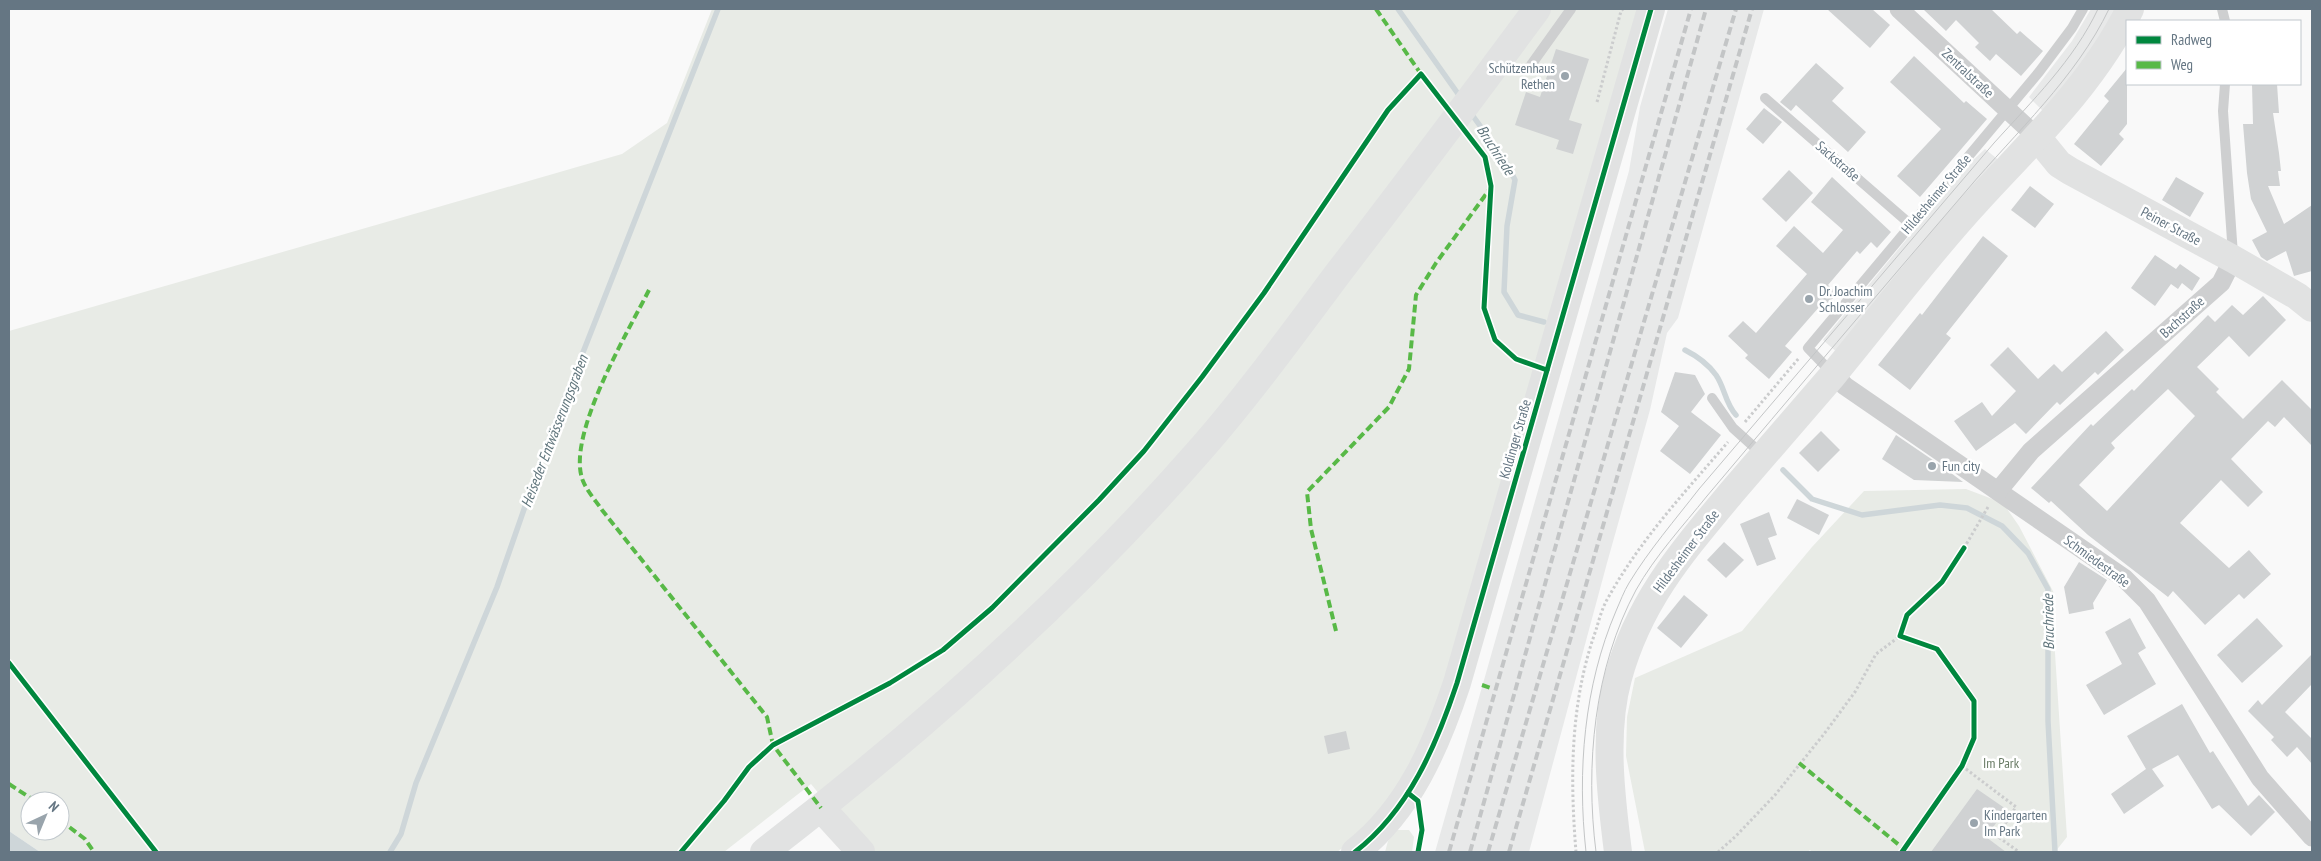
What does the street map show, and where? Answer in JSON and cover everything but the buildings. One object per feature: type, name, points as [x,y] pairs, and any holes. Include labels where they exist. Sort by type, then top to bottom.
[{"type":"street","points":[[764,852],[924,724],[1014,642],[1132,525],[1202,448],[1262,374],[1537,9]]},
{"type":"street","name":"Koldinger Straße","points":[[1361,850],[1388,821],[1408,793],[1426,763],[1442,726],[1460,673],[1651,9]]},
{"type":"street","name":"Zentralstraße","points":[[1899,9],[2037,137]]},
{"type":"street","name":"Hildesheimer Straße","points":[[1618,852],[1610,752],[1617,680],[1640,618],[1657,587],[1682,552],[1833,374],[1944,239],[2060,112],[2098,63],[2130,9]]},
{"type":"street","name":"Peiner Straße","points":[[2037,137],[2059,164],[2070,171],[2233,259],[2297,296],[2312,308]]},
{"type":"street","name":"Bachstraße","points":[[1998,492],[2031,451],[2221,283],[2233,259]]},
{"type":"street","name":"Schmiedestraße","points":[[1833,374],[1845,386],[2124,578],[2147,601],[2260,778],[2312,837]]},
{"type":"street","points":[[821,808],[861,852]]},
{"type":"lane","points":[[1531,65],[1572,9]]},
{"type":"lane","name":"Hildesheimer Straße","points":[[1833,374],[1808,348],[1910,224],[2040,72],[2072,28],[2083,9]]},
{"type":"lane","points":[[2225,85],[2223,111],[2233,259]]},
{"type":"lane","name":"Sackstraße","points":[[1765,98],[1910,224]]},
{"type":"lane","points":[[1712,398],[1733,428],[1764,456]]},
{"type":"path","points":[[1597,102],[1623,9]]},
{"type":"path","points":[[1964,548],[1986,511]]},
{"type":"path","points":[[1718,852],[1775,795],[1855,692],[1876,654],[1900,636]]},
{"type":"path","points":[[1962,766],[2016,807],[1997,836],[2019,852]]},
{"type":"path","points":[[1572,796],[1576,852]]},
{"type":"shaded area","points":[[1668,9],[1764,9],[1678,318],[1667,333],[1650,410],[1529,852],[1435,852],[1629,171],[1640,107]]},
{"type":"shaded area","points":[[2091,9],[2117,9],[2105,33],[2044,112],[2029,97],[2072,41]]},
{"type":"shaded area","points":[[1985,149],[2001,162],[1838,353],[1823,340],[1969,164]]},
{"type":"shaded area","points":[[9,831],[20,838],[20,841],[24,841],[40,852],[9,852]]},
{"type":"green space","points":[[712,9],[1637,9],[1448,700],[1379,820],[1337,852],[867,852],[811,784],[724,852],[40,852],[24,841],[70,841],[70,791],[20,791],[20,838],[9,831],[9,331],[622,154],[667,123]]},
{"type":"green space","name":"Im Park","points":[[1966,489],[2003,503],[2019,526],[2055,595],[2054,638],[2067,837],[2055,852],[1812,852],[1810,850],[1807,852],[1645,852],[1626,756],[1627,717],[1635,678],[1742,631],[1812,547],[1864,491]]},
{"type":"green space","points":[[1396,830],[1409,830],[1414,837],[1412,852],[1385,852],[1388,841]]},
{"type":"waterway","name":"Heiseder Entwässerungsgraben","points":[[390,852],[401,834],[416,783],[497,587],[545,449],[718,9]]},
{"type":"waterway","name":"Bruchriede","points":[[1398,9],[1461,98]]},
{"type":"waterway","name":"Bruchriede","points":[[1470,112],[1505,160],[1515,180],[1507,226],[1504,292],[1518,315],[1544,322]]},
{"type":"waterway","name":"Bruchriede","points":[[1685,350],[1702,361],[1716,375],[1736,415]]},
{"type":"waterway","name":"Bruchriede","points":[[1783,470],[1812,499],[1862,515],[1940,505],[1967,508],[2002,526],[2028,553],[2048,589],[2048,721],[2055,852]]},
{"type":"tram line","points":[[1586,852],[1582,791],[1583,760],[1590,699],[1605,640],[1629,583],[1699,489],[1994,143],[2065,63],[2098,9]]},
{"type":"tram line","points":[[1596,852],[1592,785],[1596,718],[1610,652],[1636,590],[1652,565],[1707,496],[1967,190],[2044,104],[2080,58],[2109,9]]},
{"type":"railway","points":[[1449,852],[1691,9]]},
{"type":"railway","points":[[1470,852],[1706,9]]},
{"type":"railway","points":[[1488,852],[1736,9]]},
{"type":"railway","points":[[1509,852],[1752,9]]},
{"type":"marked path","points":[[1376,9],[1423,77]]},
{"type":"marked path","points":[[1336,631],[1311,529],[1307,492],[1389,407],[1409,369],[1416,295],[1436,263],[1489,190]]},
{"type":"marked path","points":[[649,290],[614,357],[590,412],[583,438],[580,462],[583,481],[602,510],[767,717],[773,745],[821,808]]},
{"type":"marked path","points":[[1482,685],[1491,688]]},
{"type":"marked path","points":[[1799,763],[1904,849]]},
{"type":"marked path","points":[[9,784],[20,791]]},
{"type":"marked path","points":[[70,828],[85,839],[94,852]]},
{"type":"cycle path","points":[[1355,852],[1391,817],[1405,797],[1430,753],[1449,707],[1651,9]]},
{"type":"cycle path","points":[[681,852],[724,801],[749,767],[773,745],[890,683],[943,650],[992,608],[1099,500],[1144,451],[1202,377],[1264,293],[1388,110],[1421,74],[1485,157],[1491,186],[1484,308],[1495,340],[1516,359],[1547,370]]},
{"type":"cycle path","points":[[1902,852],[1962,766],[1974,738],[1974,701],[1937,649],[1900,636],[1907,615],[1942,582],[1964,548]]},
{"type":"cycle path","points":[[9,663],[156,852]]},
{"type":"cycle path","points":[[1408,793],[1418,801],[1422,830],[1418,852]]},
{"type":"place","name":"Schützenhaus Rethen","points":[[1565,76]]},
{"type":"place","name":"Dr. Joachim Schlosser","points":[[1809,299]]},
{"type":"place","name":"Fun city","points":[[1932,466]]},
{"type":"place","name":"Kindergarten Im Park","points":[[1974,823]]}]
